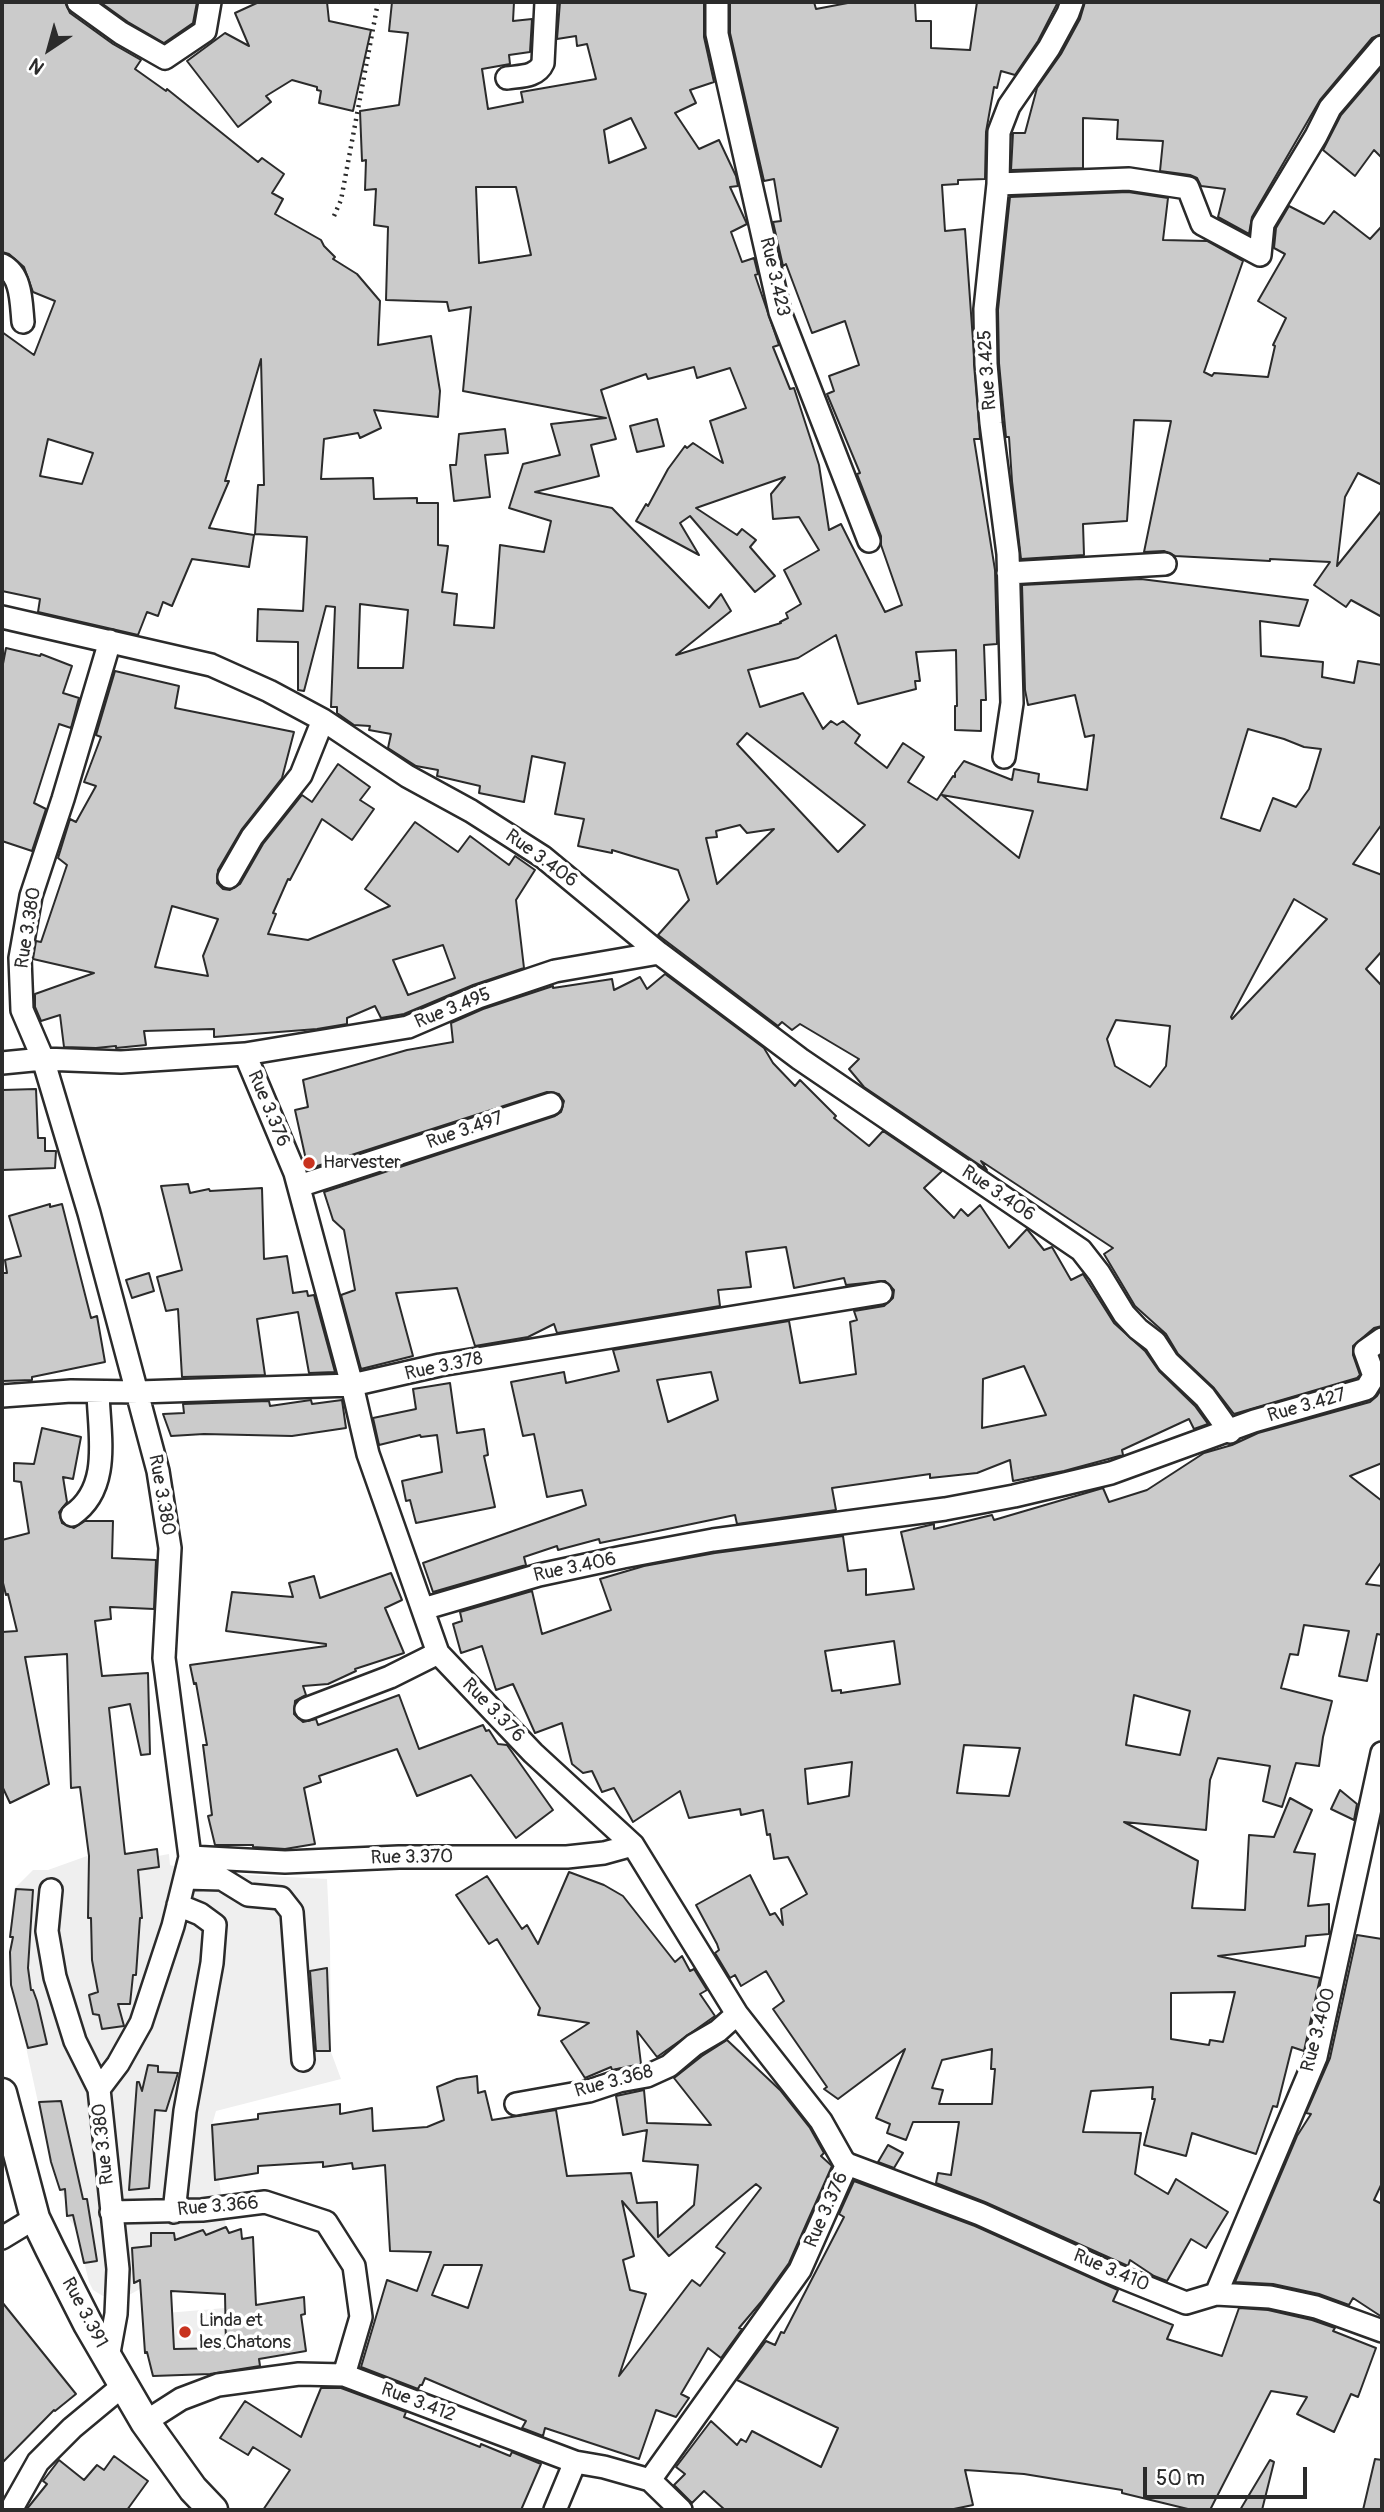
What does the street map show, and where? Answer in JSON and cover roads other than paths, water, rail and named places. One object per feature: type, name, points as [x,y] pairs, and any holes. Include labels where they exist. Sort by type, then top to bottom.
[{"type":"main road","name":"Rue 3.391","points":[[2,2092],[35,2218],[108,2358],[145,2422],[193,2489],[213,2510]]},
{"type":"street","points":[[78,2],[121,33],[165,58],[205,31],[209,2]]},
{"type":"street","points":[[507,78],[532,74],[541,69],[546,2]]},
{"type":"street","name":"Rue 3.423","points":[[717,2],[717,34],[780,312],[869,541]]},
{"type":"street","name":"Rue 3.425","points":[[1004,757],[1012,703],[1009,573],[986,364],[985,309],[998,184],[999,132],[1009,106],[1049,48],[1072,2]]},
{"type":"street","points":[[998,184],[1129,179],[1188,188],[1202,224],[1260,255],[1263,224],[1330,108],[1382,47]]},
{"type":"street","points":[[2,265],[17,280],[23,322]]},
{"type":"street","points":[[1009,573],[1165,564]]},
{"type":"street","name":"Rue 3.406","points":[[2,617],[211,665],[269,691],[323,720],[407,776],[471,811],[543,857],[659,953],[800,1059],[1081,1250],[1124,1314],[1155,1342],[1168,1362],[1205,1398],[1230,1432],[1215,1434],[1111,1473],[1014,1496],[945,1509],[713,1540],[622,1557],[539,1575],[423,1609]]},
{"type":"street","name":"Rue 3.380","points":[[108,2358],[116,2314],[118,2269],[99,2090],[118,2064],[141,2023],[190,1857],[164,1658],[170,1548],[158,1471],[89,1213],[43,1059],[22,1010],[20,958],[31,895],[110,641]]},
{"type":"street","points":[[229,877],[252,837],[301,775],[323,720]]},
{"type":"street","name":"Rue 3.495","points":[[245,1054],[408,1027],[478,998],[555,971],[659,953]]},
{"type":"street","name":"Rue 3.376","points":[[2,1063],[43,1059],[121,1062],[245,1054],[299,1186],[368,1454],[438,1653],[533,1753],[634,1845],[737,2014],[821,2121],[847,2164],[800,2270],[650,2480]]},
{"type":"street","name":"Rue 3.497","points":[[299,1186],[551,1104]]},
{"type":"street","name":"Rue 3.378","points":[[2,1396],[71,1391],[139,1392],[352,1385],[440,1365],[881,1293]]},
{"type":"street","name":"Rue 3.427","points":[[1230,1432],[1254,1421],[1366,1389],[1374,1376],[1365,1351],[1382,1339]]},
{"type":"street","points":[[72,1515],[82,1508],[97,1484],[100,1459],[98,1392]]},
{"type":"street","points":[[306,1709],[390,1677],[438,1653]]},
{"type":"street","name":"Rue 3.400","points":[[1216,2294],[1316,2057],[1382,1753]]},
{"type":"street","name":"Rue 3.370","points":[[190,1857],[285,1862],[398,1857],[567,1857],[604,1853],[634,1845]]},
{"type":"street","points":[[185,1878],[222,1879],[248,1895],[281,1898],[292,1912],[303,2060]]},
{"type":"street","points":[[51,1890],[47,1930],[55,1977],[75,2041],[99,2090]]},
{"type":"street","points":[[174,2212],[185,2112],[212,1963],[215,1925],[210,1919],[178,1905]]},
{"type":"street","name":"Rue 3.368","points":[[516,2104],[590,2091],[620,2081],[647,2077],[669,2066],[737,2014]]},
{"type":"street","name":"Rue 3.410","points":[[847,2164],[980,2214],[1104,2270],[1186,2303],[1216,2294],[1270,2297],[1317,2307],[1382,2331]]},
{"type":"street","name":"Rue 3.366","points":[[111,2212],[174,2212],[265,2202],[326,2222],[354,2266],[362,2317],[344,2375]]},
{"type":"street","points":[[2,2238],[35,2218]]},
{"type":"street","name":"Rue 3.412","points":[[145,2422],[181,2399],[218,2385],[299,2374],[344,2375],[575,2462],[650,2480],[681,2510]]},
{"type":"street","points":[[11,2510],[38,2462],[72,2428],[125,2385]]},
{"type":"street","points":[[555,2510],[575,2462]]},
{"type":"place","name":"Harvester","points":[[309,1163]]},
{"type":"place","name":"Linda et les Chatons","points":[[185,2332]]}]
